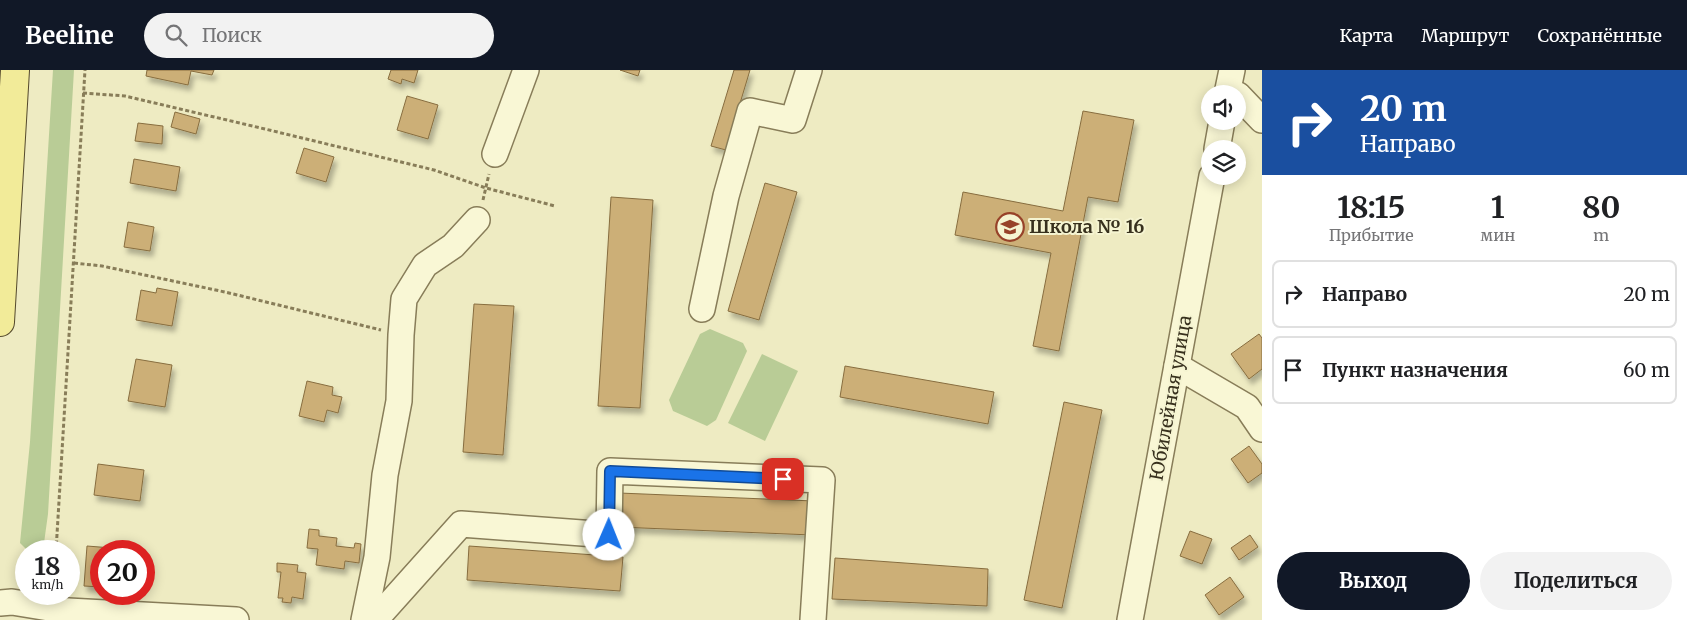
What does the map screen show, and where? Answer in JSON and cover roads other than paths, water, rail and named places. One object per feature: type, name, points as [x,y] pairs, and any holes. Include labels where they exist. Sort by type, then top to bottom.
[{"type":"main road","points":[[0,322],[15,70]]},
{"type":"street","points":[[495,154],[526,70]]},
{"type":"street","points":[[702,309],[726,196],[750,111],[793,120],[809,70]]},
{"type":"street","points":[[1246,103],[1262,120]]},
{"type":"street","name":"Юбилейная улица","points":[[1130,620],[1210,185]]},
{"type":"street","points":[[364,620],[377,557],[386,475],[399,401],[404,299],[425,266],[453,246],[477,220]]},
{"type":"street","points":[[1177,366],[1247,407],[1262,429]]},
{"type":"street","points":[[375,620],[461,524],[609,535],[610,471],[822,480],[813,620]]},
{"type":"street","points":[[0,603],[12,602],[68,611],[236,620]]},
{"type":"place","name":"Школа № 16","points":[[1010,227]]}]
